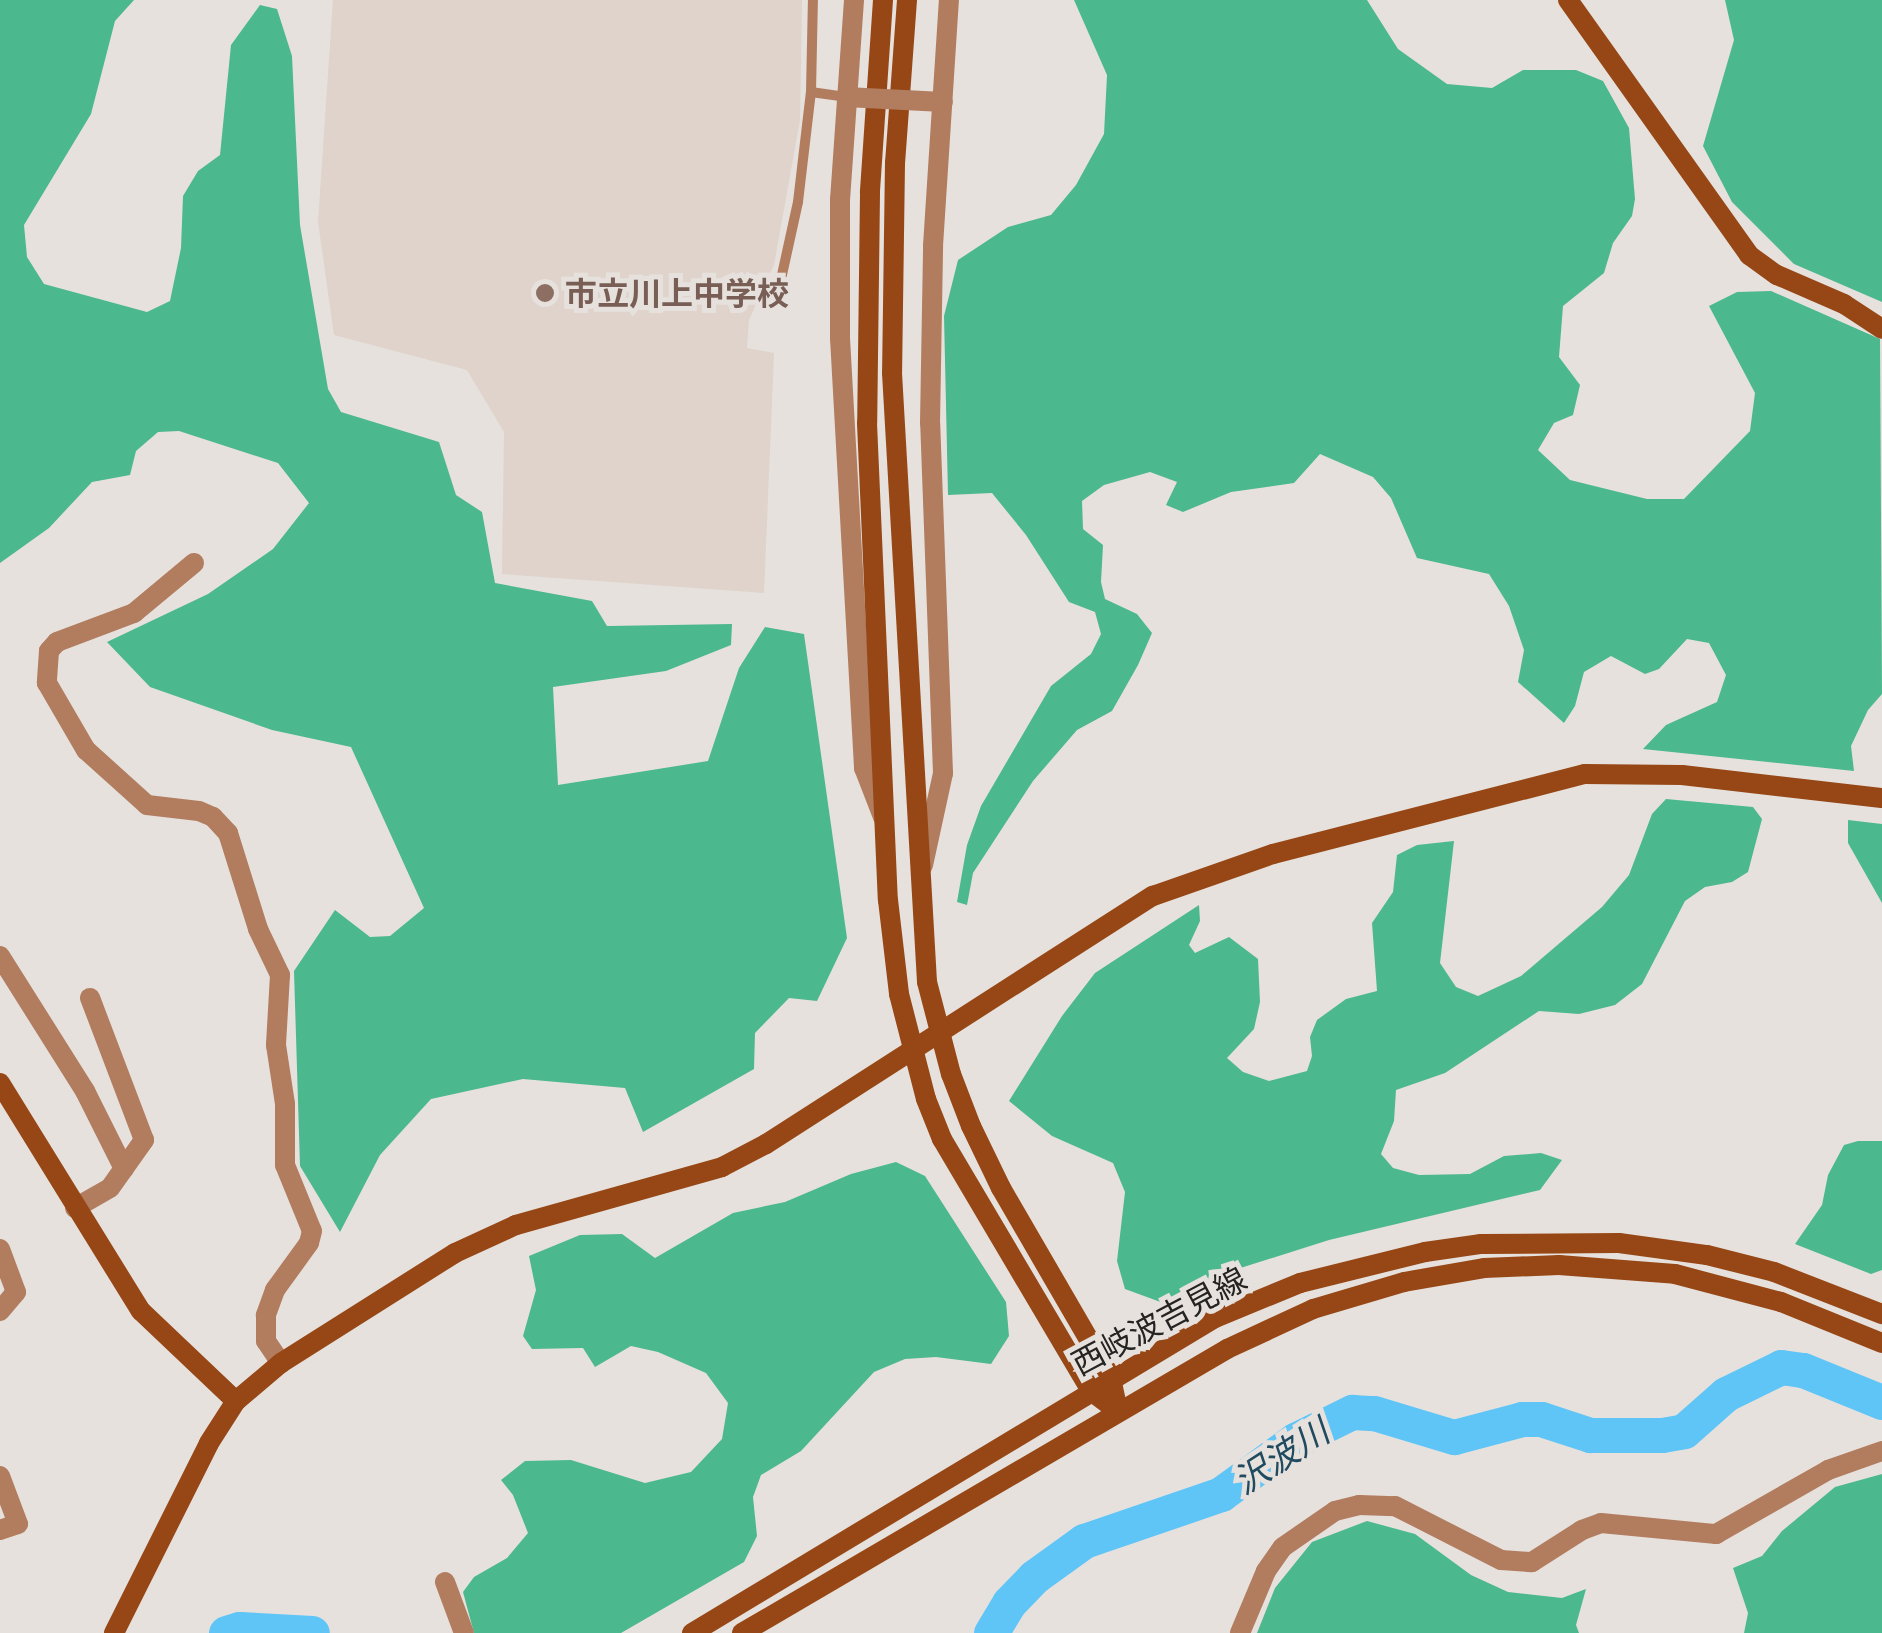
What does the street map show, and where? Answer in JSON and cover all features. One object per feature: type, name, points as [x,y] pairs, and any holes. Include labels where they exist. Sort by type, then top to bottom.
[{"type":"street","points":[[854,0],[846,97],[840,338],[864,768],[886,823]]},
{"type":"street","points":[[883,0],[870,192],[867,320],[891,934],[912,1048],[942,1140],[1090,1391],[1118,1410]]},
{"type":"street","points":[[907,0],[895,163],[892,373],[927,982],[938,1030],[971,1126],[1111,1378],[1118,1410]]},
{"type":"street","points":[[919,879],[943,773],[930,423],[933,246],[949,0]]},
{"type":"street","points":[[1568,0],[1748,254],[1777,274],[1844,304],[1882,329]]},
{"type":"street","points":[[846,97],[944,102]]},
{"type":"street","points":[[194,563],[134,613],[56,642],[49,652],[47,684],[86,750],[147,806],[199,812],[213,817],[228,833],[258,929],[280,975],[276,1045],[284,1104],[285,1165],[312,1231],[309,1243],[275,1290],[266,1315],[266,1341],[281,1362]]},
{"type":"street","points":[[114,1633],[200,1460],[236,1400],[281,1362],[455,1253],[516,1225],[722,1167],[766,1144],[1152,896],[1257,858],[1542,782],[1624,771],[1882,798]]},
{"type":"street","points":[[0,956],[85,1091],[124,1168]]},
{"type":"street","points":[[75,1208],[110,1188],[144,1140],[90,998]]},
{"type":"street","points":[[0,1082],[141,1311],[236,1400]]},
{"type":"street","name":"西岐波吉見線","points":[[692,1633],[1111,1378],[1216,1318],[1300,1283],[1425,1252],[1481,1244],[1620,1243],[1707,1255],[1774,1272],[1882,1314]]},
{"type":"street","points":[[0,1249],[16,1292],[0,1311]]},
{"type":"street","name":"西岐波吉見線","points":[[742,1633],[1226,1349],[1313,1308],[1404,1282],[1484,1268],[1559,1264],[1675,1274],[1782,1302],[1882,1343]]},
{"type":"street","points":[[1240,1633],[1266,1571],[1283,1547],[1335,1511],[1359,1504],[1395,1506],[1501,1560],[1532,1562],[1582,1530],[1602,1524],[1716,1534],[1828,1470],[1882,1451]]},
{"type":"street","points":[[0,1476],[18,1524],[0,1530]]},
{"type":"street","points":[[445,1582],[464,1633]]},
{"type":"lane","points":[[778,293],[798,202],[811,92],[813,0]]},
{"type":"lane","points":[[811,92],[846,97]]},
{"type":"shaded area","name":"市立川上中学校","points":[[333,0],[802,0],[800,120],[774,265],[749,320],[747,348],[774,353],[764,593],[502,574],[504,432],[467,370],[334,335],[318,222]]},
{"type":"green space","points":[[0,0],[134,0],[115,21],[91,114],[24,225],[27,257],[44,284],[147,312],[170,301],[181,248],[183,196],[198,171],[220,155],[231,45],[260,5],[277,9],[292,56],[300,225],[328,389],[341,412],[439,442],[456,495],[482,512],[495,583],[592,601],[607,626],[732,624],[731,645],[666,671],[553,687],[558,785],[708,761],[739,668],[765,627],[804,634],[847,938],[817,1001],[789,998],[755,1033],[754,1069],[643,1132],[625,1088],[523,1079],[431,1099],[380,1155],[340,1232],[300,1166],[294,971],[335,910],[370,937],[390,936],[424,908],[351,747],[272,730],[150,687],[107,642],[208,594],[273,549],[309,503],[278,463],[179,431],[158,432],[136,451],[130,475],[92,482],[49,528],[0,563]]},
{"type":"green space","points":[[1074,0],[1367,0],[1398,49],[1447,84],[1492,88],[1523,70],[1576,70],[1603,81],[1629,128],[1635,199],[1632,216],[1613,243],[1604,273],[1563,306],[1559,357],[1580,385],[1573,415],[1554,423],[1538,450],[1570,480],[1647,499],[1684,499],[1750,431],[1755,393],[1709,306],[1737,292],[1771,291],[1880,339],[1882,694],[1868,710],[1851,746],[1854,771],[1643,749],[1666,725],[1717,702],[1726,675],[1709,643],[1687,639],[1659,669],[1645,674],[1611,656],[1584,672],[1575,706],[1564,723],[1518,682],[1524,650],[1509,606],[1489,574],[1417,558],[1391,498],[1373,477],[1320,454],[1294,483],[1231,492],[1183,512],[1166,505],[1177,482],[1150,472],[1104,485],[1082,501],[1083,529],[1103,545],[1101,582],[1105,599],[1137,614],[1152,633],[1138,665],[1112,711],[1077,730],[1033,781],[973,873],[967,905],[957,902],[967,845],[981,806],[1051,686],[1091,654],[1101,634],[1095,612],[1069,602],[1026,535],[992,493],[948,495],[944,316],[958,260],[1008,227],[1051,215],[1076,185],[1104,134],[1107,75]]},
{"type":"green space","points":[[1725,0],[1882,0],[1882,302],[1794,264],[1732,202],[1703,146],[1734,40]]},
{"type":"green space","points":[[1666,799],[1753,807],[1762,819],[1748,872],[1732,882],[1705,887],[1685,901],[1642,984],[1615,1005],[1579,1014],[1539,1011],[1445,1073],[1396,1090],[1394,1121],[1381,1154],[1393,1168],[1419,1175],[1470,1174],[1504,1156],[1541,1153],[1562,1160],[1540,1190],[1329,1240],[1231,1271],[1166,1304],[1125,1289],[1117,1261],[1125,1192],[1113,1163],[1052,1136],[1009,1101],[1062,1016],[1095,973],[1199,905],[1200,921],[1189,945],[1195,953],[1229,937],[1258,959],[1260,1002],[1254,1029],[1227,1058],[1243,1072],[1269,1081],[1307,1071],[1312,1056],[1310,1037],[1317,1020],[1346,999],[1377,991],[1372,923],[1393,892],[1397,855],[1417,845],[1454,841],[1440,963],[1456,987],[1478,996],[1521,976],[1602,907],[1629,875],[1652,814]]},
{"type":"green space","points":[[1848,820],[1882,824],[1882,903],[1848,843]]},
{"type":"green space","points":[[1882,1141],[1882,1270],[1871,1274],[1795,1244],[1822,1205],[1828,1175],[1844,1145]]},
{"type":"green space","points":[[896,1162],[925,1176],[1006,1302],[1009,1336],[991,1364],[936,1357],[905,1359],[874,1372],[801,1451],[761,1475],[753,1497],[757,1536],[744,1562],[621,1633],[474,1633],[463,1592],[474,1577],[507,1558],[528,1533],[513,1495],[501,1480],[525,1461],[571,1460],[645,1483],[691,1472],[722,1439],[728,1403],[706,1373],[658,1352],[631,1346],[595,1367],[583,1348],[532,1349],[523,1336],[536,1290],[529,1256],[580,1235],[622,1234],[655,1258],[733,1213],[785,1202],[851,1174]]},
{"type":"green space","points":[[1882,1474],[1882,1633],[1744,1633],[1748,1613],[1733,1568],[1762,1556],[1782,1531],[1835,1487]]},
{"type":"green space","points":[[1367,1521],[1415,1534],[1471,1575],[1508,1592],[1562,1598],[1586,1589],[1576,1625],[1579,1633],[1257,1633],[1275,1588],[1312,1542]]},
{"type":"waterway","name":"沢波川","points":[[991,1633],[1009,1603],[1034,1577],[1084,1541],[1221,1494],[1295,1440],[1352,1412],[1374,1413],[1454,1437],[1522,1419],[1541,1419],[1590,1435],[1662,1435],[1684,1431],[1726,1394],[1781,1367],[1803,1370],[1882,1402]]},
{"type":"waterway","name":"沢波川","points":[[226,1633],[239,1629],[312,1633]]},
{"type":"place","name":"市立川上中学校","points":[[545,293]]}]
